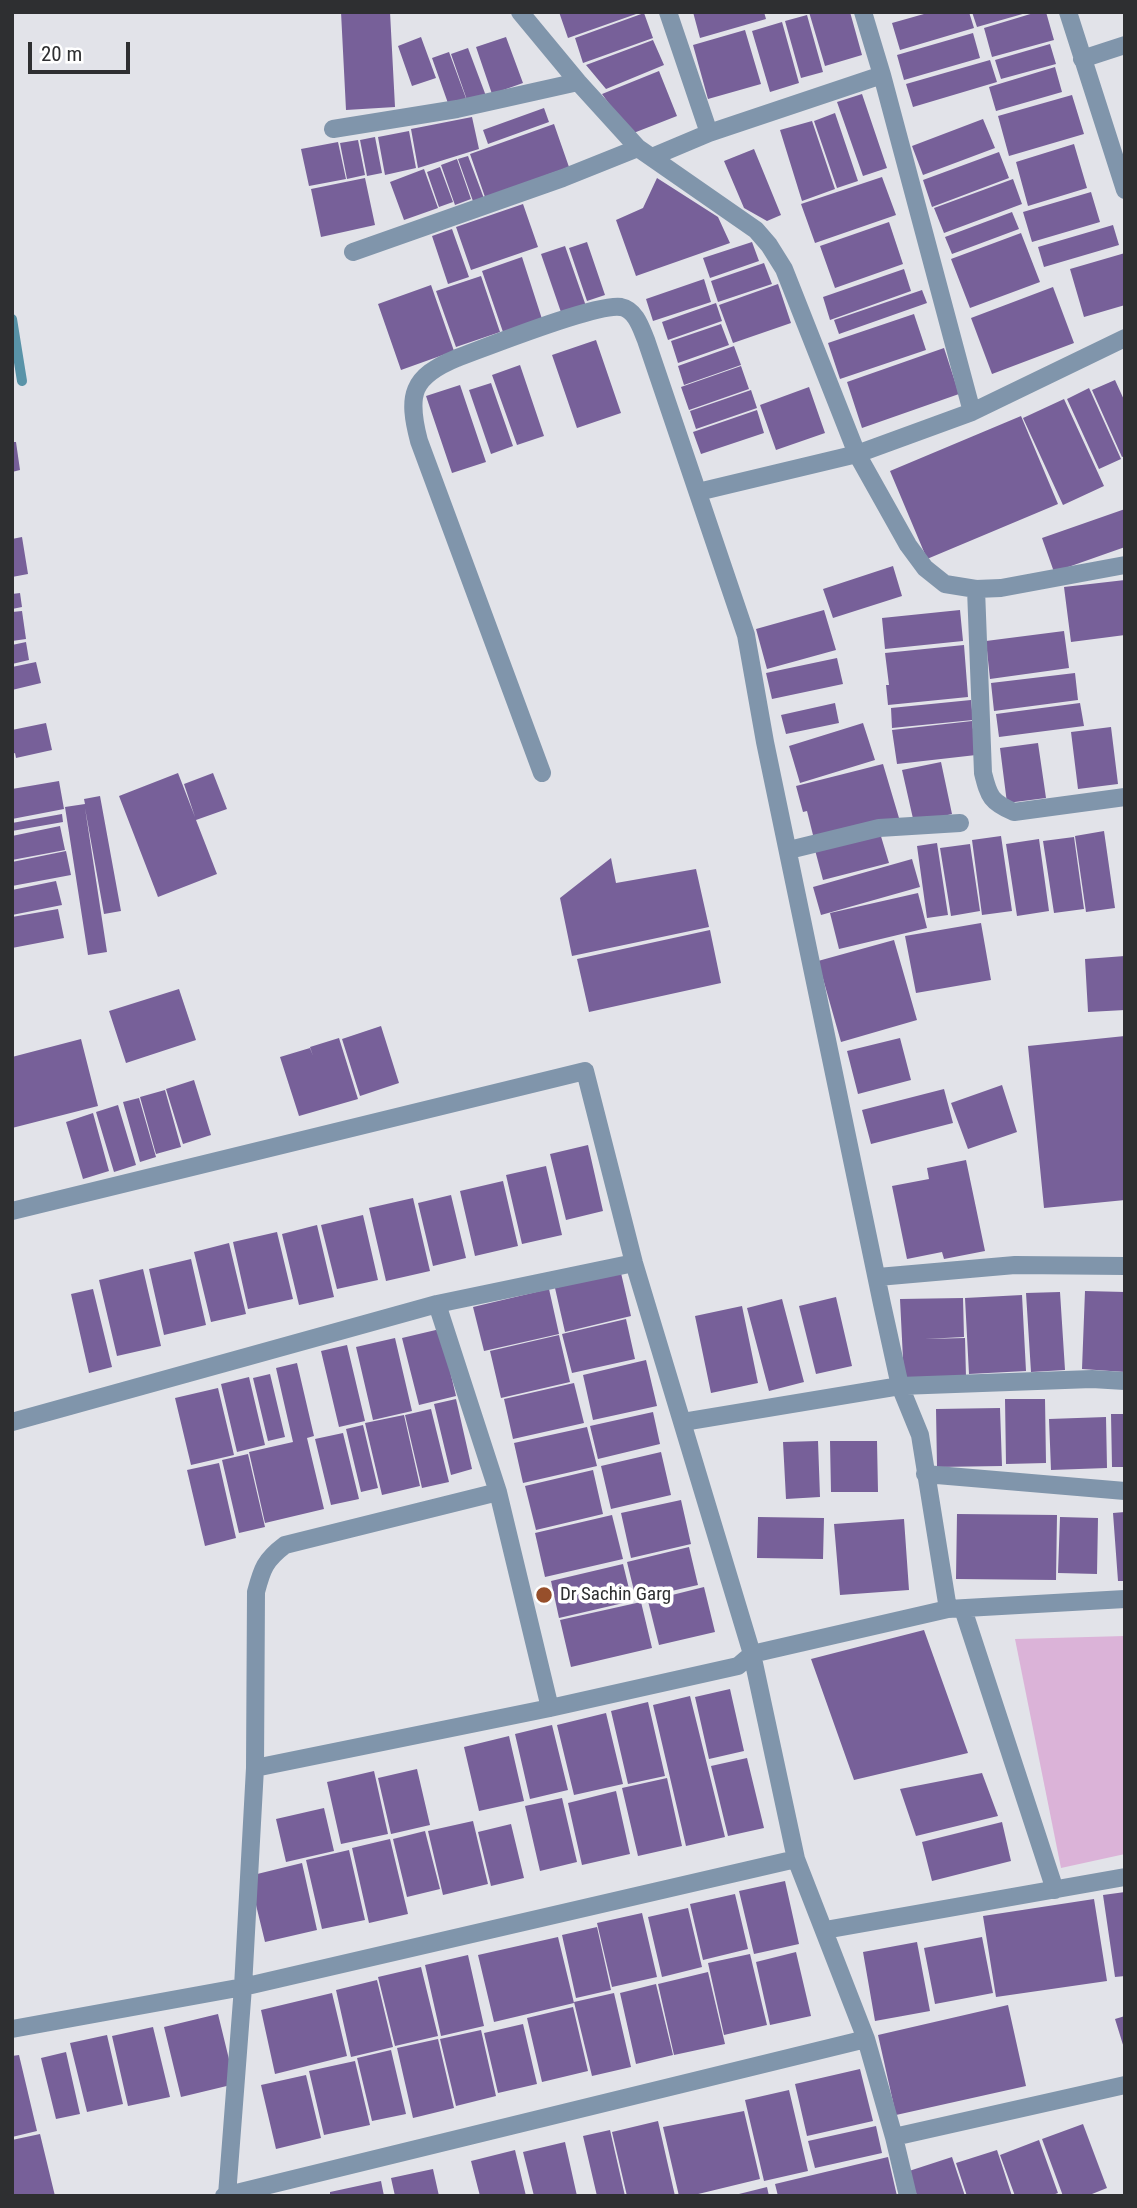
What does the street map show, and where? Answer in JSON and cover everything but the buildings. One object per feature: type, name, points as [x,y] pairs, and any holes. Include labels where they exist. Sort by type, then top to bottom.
[{"type":"street","points":[[520,12],[578,82],[645,153],[739,217],[769,245],[784,269],[857,454],[908,545],[925,568],[945,584],[976,589],[1001,588],[1125,565]]},
{"type":"street","points":[[668,12],[709,133]]},
{"type":"street","points":[[863,12],[972,412]]},
{"type":"street","points":[[1068,12],[1125,190]]},
{"type":"street","points":[[1082,59],[1125,45]]},
{"type":"street","points":[[352,252],[563,178],[882,75]]},
{"type":"street","points":[[333,129],[457,109],[578,82]]},
{"type":"street","points":[[542,772],[419,441],[412,417],[413,394],[436,366],[591,311],[622,307],[634,314],[646,340],[746,635],[765,742],[900,1386],[920,1435],[925,1474],[956,1609],[1055,1890]]},
{"type":"street","points":[[698,492],[857,454],[972,412],[1125,338]]},
{"type":"street","points":[[976,589],[983,773],[989,795],[998,805],[1014,812],[1125,797]]},
{"type":"street","points":[[789,850],[879,828],[960,823]]},
{"type":"street","points":[[12,1211],[585,1071],[634,1263],[752,1654],[796,1859],[866,2039],[908,2196]]},
{"type":"street","points":[[12,1422],[437,1304],[634,1263]]},
{"type":"street","points":[[878,1278],[1015,1265],[1125,1266]]},
{"type":"street","points":[[437,1304],[498,1492],[550,1708]]},
{"type":"street","points":[[683,1422],[900,1386],[1092,1379],[1125,1381]]},
{"type":"street","points":[[925,1474],[1125,1491]]},
{"type":"street","points":[[498,1492],[285,1545],[270,1557],[261,1572],[256,1592],[255,1768],[243,1987],[225,2195],[866,2039]]},
{"type":"street","points":[[255,1768],[550,1708],[738,1666],[752,1654],[956,1609],[1125,1599]]},
{"type":"street","points":[[12,2029],[243,1987],[796,1859]]},
{"type":"street","points":[[825,1930],[1125,1877]]},
{"type":"street","points":[[894,2137],[1125,2085]]},
{"type":"street","points":[[300,2178],[304,2196]]},
{"type":"shaded area","points":[[1125,1636],[1125,1854],[1061,1868],[1015,1639]]},
{"type":"waterway","points":[[12,319],[22,381]]},
{"type":"place","name":"Dr Sachin Garg","points":[[544,1595]]}]
